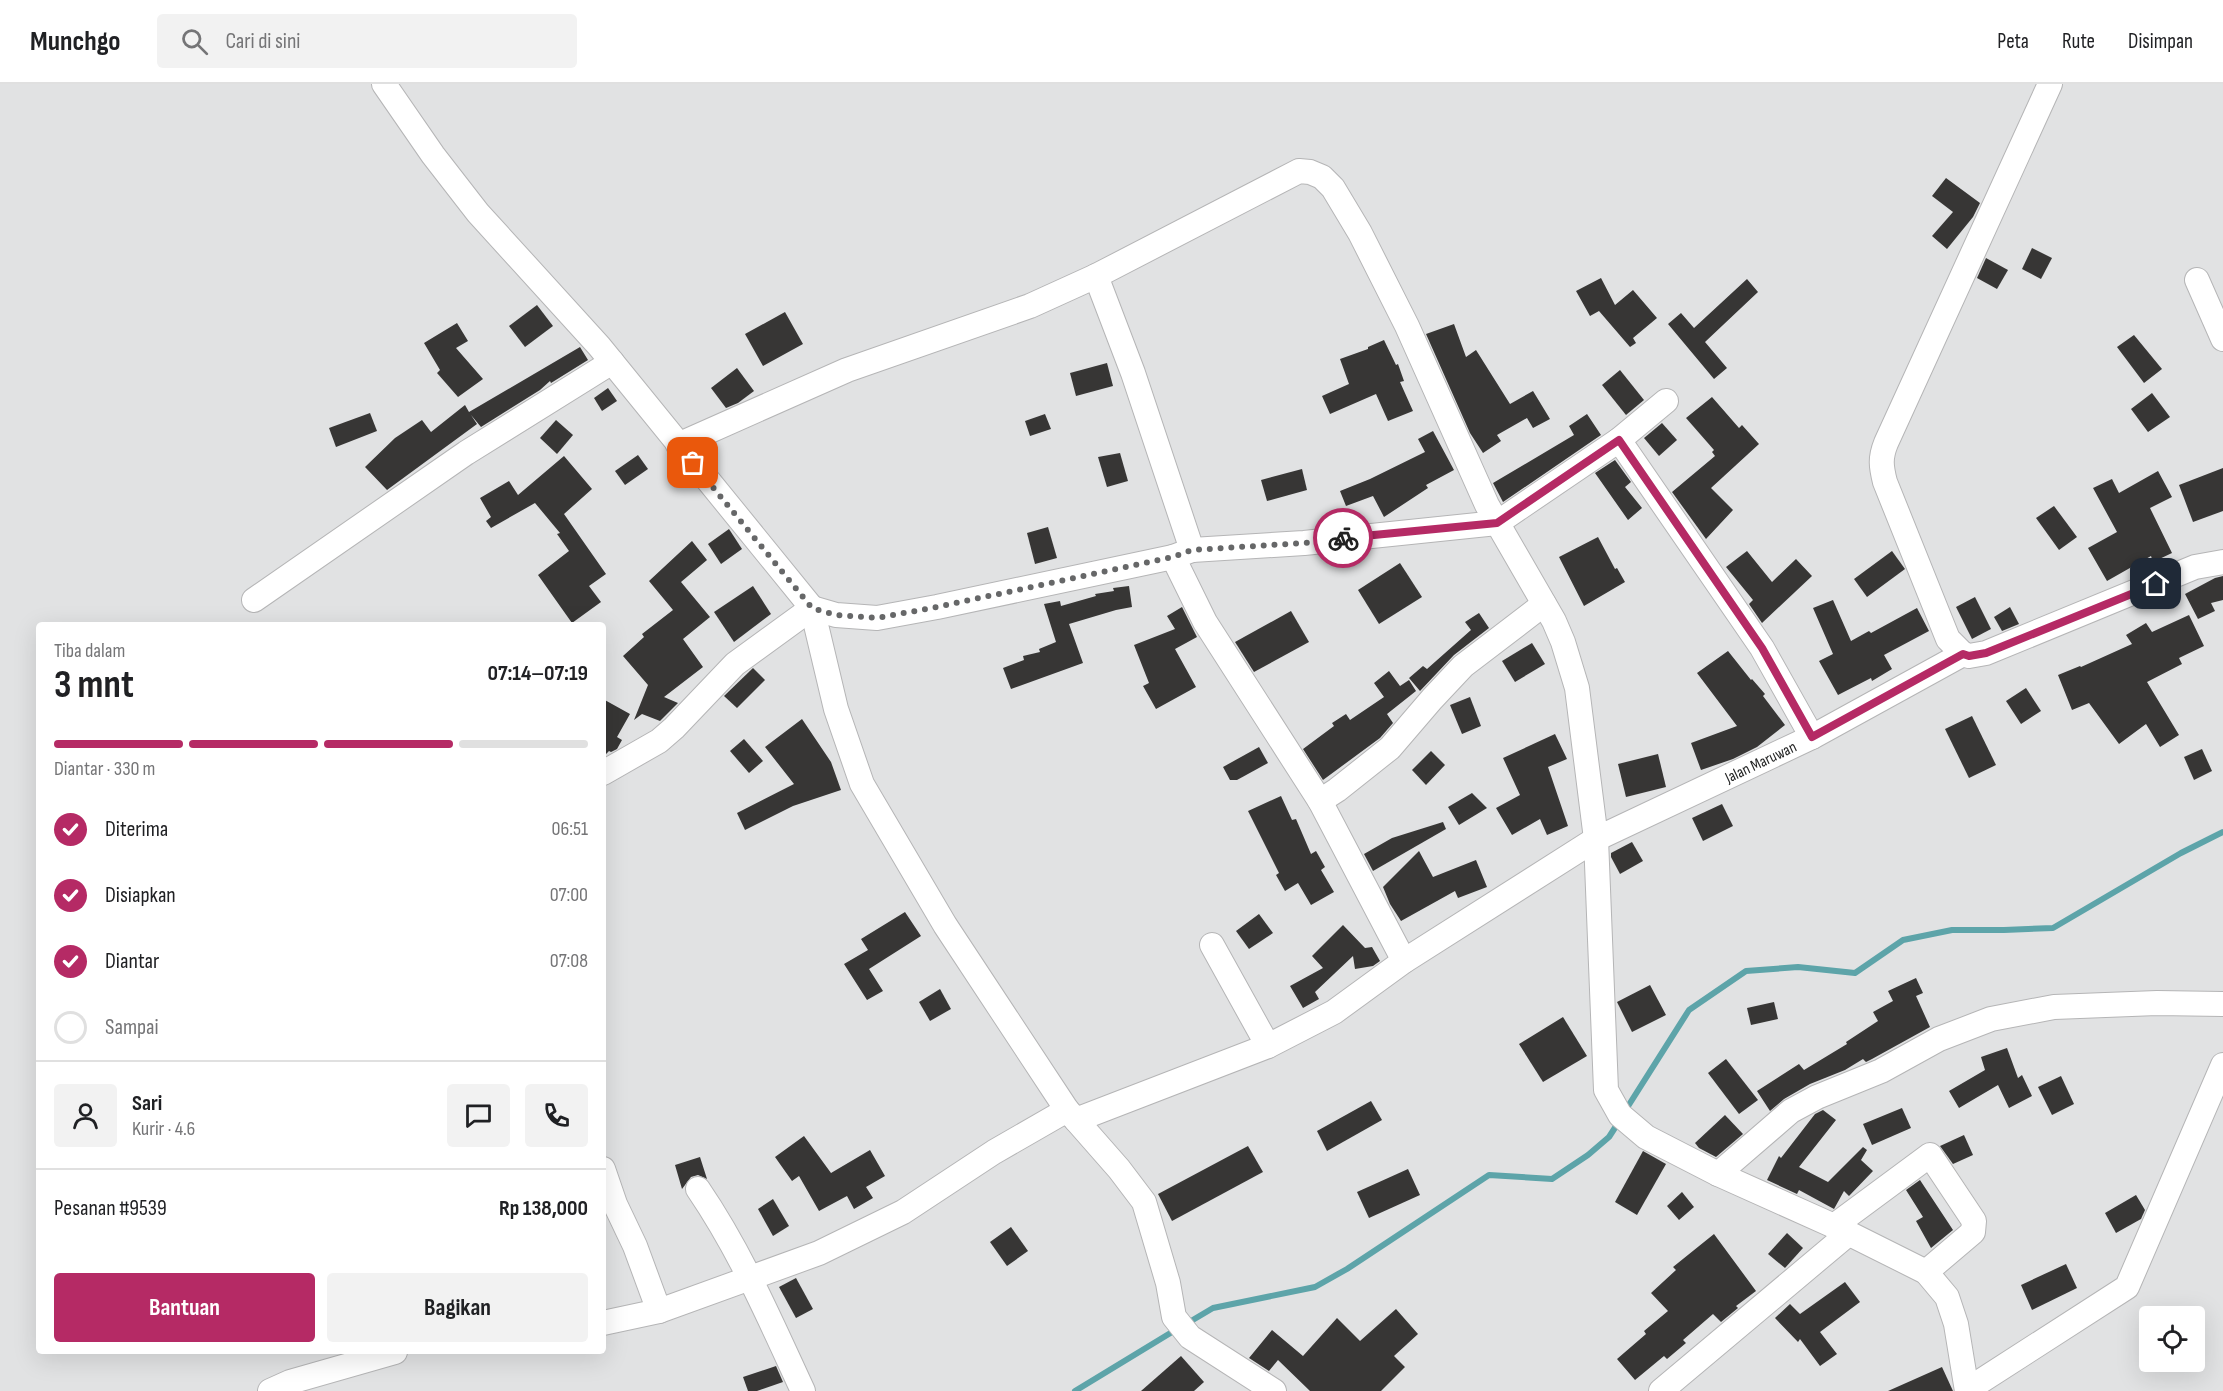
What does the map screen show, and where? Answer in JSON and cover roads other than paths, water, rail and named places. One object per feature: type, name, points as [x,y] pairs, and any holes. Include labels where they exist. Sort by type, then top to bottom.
[{"type":"street","points":[[384,84],[433,155],[478,213],[612,362],[812,608],[836,709],[862,784],[945,925],[1072,1115],[1119,1168],[1144,1202],[1168,1283],[1174,1317],[1190,1337],[1274,1391]]},
{"type":"street","points":[[1963,654],[1948,639],[1880,466],[1881,459],[1886,443],[2050,84]]},
{"type":"street","points":[[678,445],[847,370],[1030,306],[1096,276],[1299,171],[1310,172],[1322,177],[1344,204],[1407,326],[1497,523],[1554,621],[1563,642],[1577,688],[1596,839],[1606,1090],[1620,1115],[1646,1137],[1718,1174],[1926,1272],[1947,1297],[1956,1324],[1967,1391],[2127,1287],[2223,1065]]},
{"type":"street","points":[[1096,276],[1133,374],[1182,553],[1205,622],[1320,801],[1404,961]]},
{"type":"street","points":[[2197,280],[2223,339]]},
{"type":"street","points":[[254,600],[466,453],[612,362]]},
{"type":"street","points":[[812,608],[836,615],[877,618],[1182,553],[1497,523],[1619,440],[1666,401]]},
{"type":"street","points":[[1619,440],[1762,648],[1812,737]]},
{"type":"street","name":"Jalan Maruwan","points":[[606,1322],[659,1311],[819,1253],[903,1212],[994,1152],[1072,1115],[1268,1046],[1334,1012],[1404,961],[1596,839],[1812,737],[1963,654],[1969,656],[1986,653],[2195,567],[2223,562]]},
{"type":"street","points":[[1320,801],[1390,748],[1463,666],[1544,604]]},
{"type":"street","points":[[606,771],[658,741],[674,728],[735,664],[812,608]]},
{"type":"street","points":[[1212,945],[1268,1046]]},
{"type":"street","points":[[1718,1174],[1791,1112],[1817,1097],[1881,1071],[1939,1039],[1991,1019],[2054,1006],[2223,1004]]},
{"type":"street","points":[[1661,1391],[1928,1155],[1932,1156],[1974,1221],[1975,1227],[1973,1232],[1926,1272]]},
{"type":"street","points":[[606,1178],[659,1311]]},
{"type":"street","points":[[698,1189],[723,1225],[751,1277],[803,1391]]},
{"type":"street","points":[[270,1391],[388,1354]]},
{"type":"waterway","points":[[1625,1111],[1689,1010],[1746,971],[1798,967],[1855,973],[1903,940],[1952,930],[2053,928],[2181,853],[2223,832]]},
{"type":"waterway","points":[[1186,1324],[1213,1308],[1315,1287],[1347,1269],[1489,1175],[1552,1179],[1588,1155],[1609,1137],[1620,1120]]},
{"type":"waterway","points":[[1075,1391],[1177,1329]]}]
